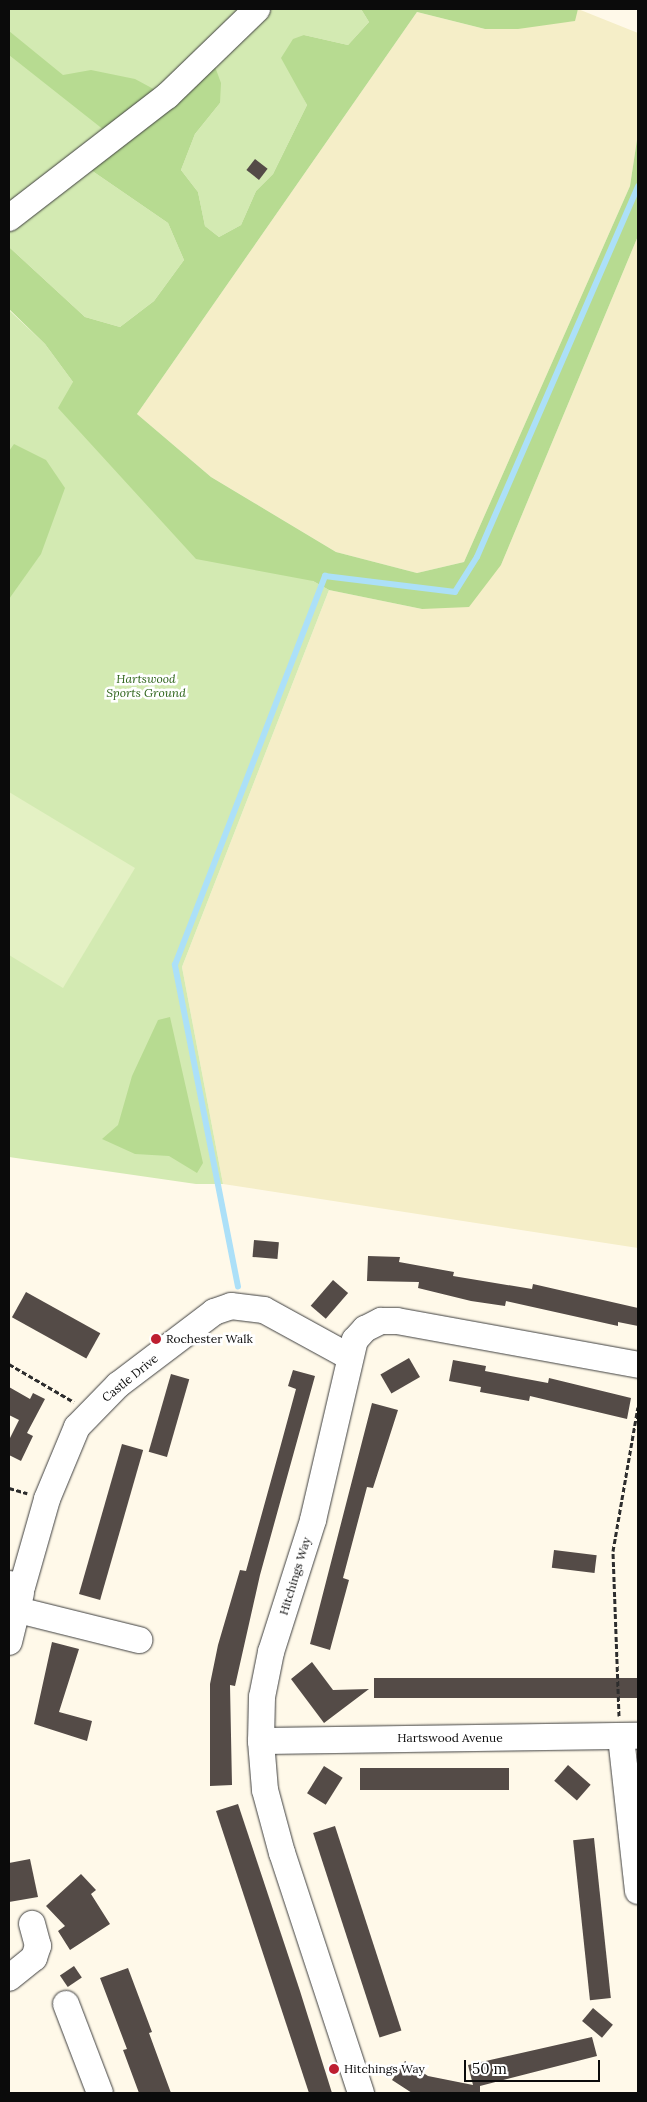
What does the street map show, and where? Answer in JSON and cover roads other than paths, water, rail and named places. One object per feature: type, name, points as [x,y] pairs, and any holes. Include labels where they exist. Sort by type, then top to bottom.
[{"type":"street","points":[[9,218],[167,96],[257,9]]},
{"type":"street","name":"Castle Drive","points":[[9,1642],[16,1594],[65,1450],[89,1412],[214,1312],[231,1306],[264,1310],[350,1357]]},
{"type":"street","name":"Hitchings Way","points":[[361,2093],[282,1852],[265,1790],[261,1741],[262,1697],[272,1652],[312,1520],[350,1357],[365,1329],[381,1321],[397,1321],[638,1365]]},
{"type":"street","points":[[16,1594],[139,1640]]},
{"type":"street","points":[[629,1736],[638,1891]]},
{"type":"street","name":"Hartswood Avenue","points":[[261,1741],[629,1736]]},
{"type":"street","points":[[9,1978],[34,1958],[38,1946],[32,1924]]},
{"type":"street","points":[[66,2004],[100,2093]]},
{"type":"waterway","points":[[238,1287],[175,965],[325,576],[455,592],[477,557],[638,186]]},
{"type":"place","name":"Rochester Walk","points":[[156,1339]]},
{"type":"place","name":"Hitchings Way","points":[[334,2069]]},
{"type":"park label","name":"Hartswood Sports Ground","points":[[146,686]]}]
